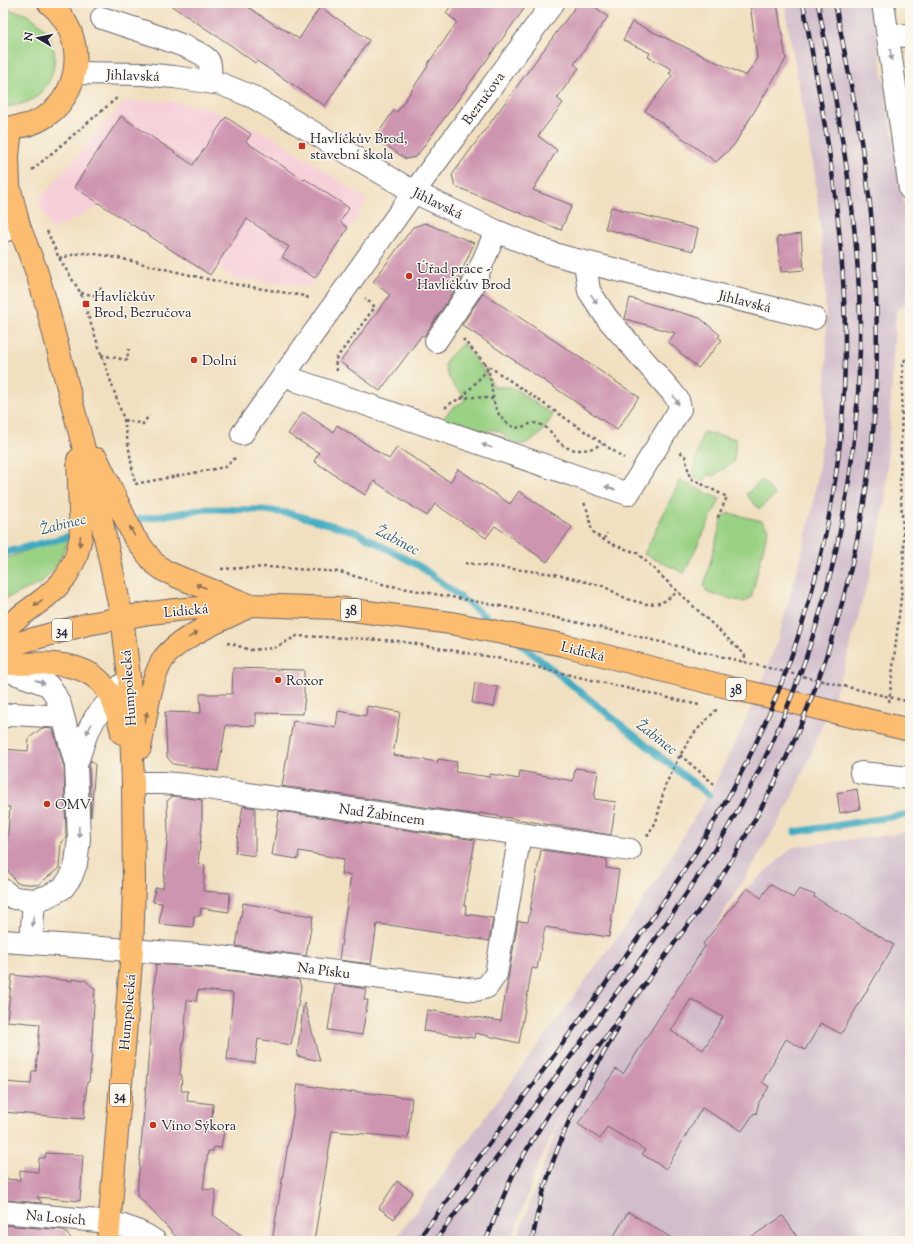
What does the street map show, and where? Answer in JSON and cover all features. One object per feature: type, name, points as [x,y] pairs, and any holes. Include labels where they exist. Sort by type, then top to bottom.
[{"type":"main road","points":[[49,3],[65,20],[71,32],[75,46],[75,73],[71,86],[65,97],[47,116],[24,126],[7,128],[11,228],[36,270],[76,417]]},
{"type":"main road","name":"38","points":[[76,417],[97,500]]},
{"type":"main road","name":"38","points":[[3,629],[46,597],[66,576],[76,557],[81,537],[97,500],[76,417]]},
{"type":"main road","name":"Lidická","points":[[97,500],[134,537],[154,563],[165,571],[250,605]]},
{"type":"main road","name":"Humpolecká","points":[[97,500],[122,617],[129,676],[133,783],[134,887],[132,950],[108,1231]]},
{"type":"main road","name":"Lidická","points":[[163,660],[182,642],[193,635],[250,605]]},
{"type":"main road","name":"Lidická","points":[[122,617],[185,609],[250,605],[337,608],[451,623],[563,645],[722,686],[910,730]]},
{"type":"main road","name":"34","points":[[3,647],[88,624],[122,617]]},
{"type":"main road","name":"Humpolecká","points":[[133,783],[152,689],[163,660]]},
{"type":"main road","name":"Humpolecká","points":[[3,664],[69,666],[90,673],[98,678],[106,687],[112,698],[133,783]]},
{"type":"street","name":"Bezručova","points":[[242,434],[414,192],[553,3]]},
{"type":"street","points":[[883,3],[910,189]]},
{"type":"street","points":[[102,18],[181,45],[205,57],[210,65],[209,82]]},
{"type":"street","points":[[888,33],[910,37]]},
{"type":"street","name":"Jihlavská","points":[[75,73],[143,74],[220,84],[253,97],[414,192],[496,231],[548,252],[814,318]]},
{"type":"street","points":[[436,341],[472,287],[496,231]]},
{"type":"street","points":[[284,374],[298,381],[334,394],[628,494],[680,409],[678,400],[607,318],[589,291],[585,262]]},
{"type":"street","points":[[3,670],[48,685],[53,691],[60,705],[76,765],[79,839],[76,864],[71,877],[63,888],[46,898],[34,900],[14,898],[3,890]]},
{"type":"street","points":[[76,765],[86,735],[94,718],[129,676]]},
{"type":"street","points":[[3,717],[14,714],[63,717]]},
{"type":"street","points":[[861,773],[910,778]]},
{"type":"street","name":"Nad Žabincem","points":[[133,783],[186,785],[630,850]]},
{"type":"street","name":"Na Písku","points":[[3,941],[213,956],[475,990],[487,987],[496,974],[520,834]]},
{"type":"street","points":[[31,943],[34,900]]},
{"type":"street","name":"Na Losích","points":[[3,1212],[108,1231],[125,1225],[155,1241]]},
{"type":"path","points":[[30,177],[32,170],[36,165],[118,97],[124,96]]},
{"type":"path","points":[[47,230],[59,258],[80,292],[124,420],[136,484]]},
{"type":"path","points":[[59,258],[81,252],[116,258],[211,280],[304,296],[330,310]]},
{"type":"path","points":[[80,292],[99,296],[101,286]]},
{"type":"path","points":[[334,394],[339,381],[335,360],[375,306],[360,295]]},
{"type":"path","points":[[449,321],[488,369],[496,408],[500,416],[510,426],[520,428],[536,423],[552,431],[564,446],[574,449],[592,449],[602,444]]},
{"type":"path","points":[[101,355],[126,360],[129,349]]},
{"type":"path","points":[[885,724],[890,697],[903,582],[904,544],[900,484],[903,362],[910,355]]},
{"type":"path","points":[[482,362],[642,471]]},
{"type":"path","points":[[462,398],[488,369]]},
{"type":"path","points":[[124,420],[143,424],[149,415]]},
{"type":"path","points":[[662,439],[685,456],[690,478],[727,497],[717,519]]},
{"type":"path","points":[[607,533],[604,539],[621,549],[636,552],[745,655],[744,662]]},
{"type":"path","points":[[465,563],[554,574],[603,586],[627,599],[646,604],[661,603],[678,592]]},
{"type":"path","points":[[213,570],[267,567],[340,572],[386,585],[522,610],[910,702]]},
{"type":"path","points":[[226,643],[250,650],[274,648],[298,636],[398,641],[497,658],[606,683]]},
{"type":"path","points":[[630,850],[643,842],[656,822],[665,786],[680,755],[695,732],[717,709]]},
{"type":"path","points":[[680,755],[714,784]]},
{"type":"shaded area","points":[[784,3],[871,3],[910,240],[910,299],[909,302],[896,310],[885,502],[870,573],[844,669],[814,747],[789,804],[707,939],[747,888],[793,847],[910,832],[910,1241],[516,1241],[564,1109],[540,1161],[511,1241],[394,1241],[634,914],[658,878],[713,787],[739,736],[762,682],[779,636],[811,515],[819,467],[824,417],[827,351],[824,262],[815,176]]},
{"type":"shaded area","points":[[125,101],[174,102],[206,108],[274,137],[368,200],[310,286],[235,279],[217,266],[210,275],[101,205],[52,230],[38,201]]},
{"type":"green space","points":[[3,10],[19,12],[33,19],[44,28],[51,41],[54,54],[53,69],[48,83],[37,96],[18,105],[6,107],[3,107]]},
{"type":"green space","points":[[463,343],[495,387],[512,387],[553,415],[538,436],[522,444],[516,444],[496,430],[489,430],[480,435],[442,422],[451,409],[465,401],[462,393],[455,387],[447,374],[445,365],[446,360]]},
{"type":"green space","points":[[703,432],[736,439],[734,462],[713,476],[708,474],[704,482],[693,477],[692,473]]},
{"type":"green space","points":[[680,480],[720,499],[684,573],[644,554]]},
{"type":"green space","points":[[762,480],[775,495],[759,509],[746,494]]},
{"type":"green space","points":[[729,513],[762,521],[768,529],[751,598],[744,602],[708,593],[704,586],[722,518]]},
{"type":"green space","points":[[71,535],[57,565],[41,583],[3,600],[3,559]]},
{"type":"building","points":[[167,3],[242,3],[299,39],[320,7],[369,40],[325,106],[257,61],[255,63]]},
{"type":"building","points":[[453,3],[513,3],[524,9],[416,157],[406,159],[375,138],[394,110],[397,112],[457,22],[446,13]]},
{"type":"building","points":[[578,3],[590,3],[608,17],[574,64],[579,68],[557,98],[563,103],[538,136],[557,150],[533,190],[572,205],[561,230],[455,186],[452,175]]},
{"type":"building","points":[[750,3],[777,3],[786,59],[734,145],[716,162],[645,111],[672,76],[669,73],[672,69],[648,57],[650,53],[623,40],[632,22],[746,76],[757,58]]},
{"type":"building","points":[[121,116],[193,165],[226,117],[251,134],[246,142],[349,208],[340,222],[348,228],[315,278],[282,257],[289,247],[247,219],[210,275],[74,187]]},
{"type":"building","points":[[611,207],[698,229],[693,251],[605,229]]},
{"type":"building","points":[[425,223],[474,243],[459,278],[462,279],[461,281],[424,336],[422,335],[380,391],[340,362],[390,295],[373,282],[413,227]]},
{"type":"building","points":[[801,234],[804,270],[781,272],[777,237]]},
{"type":"building","points":[[483,293],[639,397],[617,430],[462,325]]},
{"type":"building","points":[[630,298],[700,318],[720,335],[718,337],[722,340],[698,368],[668,342],[675,333],[625,319]]},
{"type":"building","points":[[303,412],[333,432],[337,425],[389,459],[397,447],[450,482],[458,469],[510,504],[519,491],[572,527],[547,562],[495,526],[486,538],[435,504],[427,516],[374,481],[365,495],[314,461],[319,453],[288,434]]},
{"type":"building","points":[[233,668],[304,670],[305,694],[303,714],[256,713],[256,726],[226,725],[218,771],[173,764],[167,757],[165,712],[201,713],[200,694],[232,694]]},
{"type":"building","points":[[475,683],[498,687],[494,707],[472,703]]},
{"type":"building","points":[[367,706],[400,712],[393,755],[438,762],[438,759],[457,762],[455,772],[490,777],[490,774],[519,779],[520,771],[573,781],[575,768],[598,771],[594,799],[616,802],[611,835],[479,813],[479,815],[282,786],[293,721],[336,728],[338,711],[366,716]]},
{"type":"building","name":"OMV","points":[[42,728],[53,729],[64,767],[66,838],[61,842],[59,868],[38,885],[17,883],[5,867],[10,807],[3,807],[3,749],[28,751],[29,738]]},
{"type":"building","points":[[91,760],[95,765],[91,817],[89,767]]},
{"type":"building","points":[[857,789],[860,809],[840,813],[837,793]]},
{"type":"building","points":[[173,796],[202,800],[202,825],[198,864],[205,865],[203,891],[230,893],[229,912],[201,908],[200,916],[194,916],[193,927],[159,924],[162,903],[153,902],[155,888],[163,888],[168,833],[167,801]]},
{"type":"building","points":[[243,806],[255,808],[255,856],[235,853]]},
{"type":"building","points":[[279,811],[475,840],[464,905],[466,906],[465,914],[493,918],[489,941],[377,924],[371,964],[339,960],[351,875],[341,874],[344,859],[299,851],[298,859],[272,855]]},
{"type":"building","points":[[541,850],[607,859],[606,868],[619,870],[609,937],[545,927],[537,969],[532,968],[519,1043],[475,1033],[474,1038],[424,1031],[427,1010],[501,1021],[518,921],[528,922]]},
{"type":"building","points":[[770,884],[793,898],[799,889],[815,895],[814,897],[894,945],[841,1034],[821,1023],[805,1050],[786,1039],[762,1082],[769,1087],[759,1102],[756,1114],[754,1113],[742,1131],[702,1108],[666,1169],[642,1154],[645,1150],[607,1127],[600,1139],[578,1124],[616,1069],[623,1074],[705,946],[703,944],[747,888],[761,898]],"holes":[[[691,999],[723,1017],[703,1050],[671,1031]]]},
{"type":"building","points":[[243,903],[313,916],[306,956],[236,946]]},
{"type":"building","points":[[156,964],[212,968],[299,980],[301,987],[291,1045],[258,1039],[255,1063],[227,1060],[233,993],[198,990],[196,1001],[187,1000],[180,1075],[182,1075],[181,1091],[188,1091],[187,1101],[213,1104],[211,1129],[224,1131],[221,1148],[214,1147],[213,1151],[208,1151],[203,1189],[216,1190],[213,1215],[249,1241],[180,1241],[137,1195]]},
{"type":"building","points":[[12,975],[72,981],[72,979],[85,980],[95,989],[91,1054],[92,1053],[89,1082],[87,1082],[84,1119],[3,1112],[3,1082],[31,1084],[32,1071],[36,1071],[40,1024],[7,1021]]},
{"type":"building","points":[[335,984],[366,989],[364,1000],[368,1000],[362,1035],[328,1030]]},
{"type":"building","points":[[304,1002],[320,1061],[297,1056]]},
{"type":"building","points":[[298,1084],[351,1093],[351,1091],[412,1098],[408,1138],[332,1131],[314,1241],[272,1241]]},
{"type":"building","points":[[46,1153],[83,1155],[80,1201],[37,1197],[42,1203],[3,1200],[5,1179],[20,1180],[20,1170],[38,1172],[39,1158],[45,1158]]},
{"type":"building","points":[[397,1181],[413,1192],[394,1219],[379,1208]]},
{"type":"building","points":[[628,1212],[677,1241],[611,1241]]},
{"type":"building","points":[[783,1216],[800,1241],[745,1241]]},
{"type":"building","points":[[3,1225],[64,1230],[73,1241],[3,1241]]},
{"type":"waterway","name":"Žabinec","points":[[3,553],[134,520],[207,509],[265,510],[293,514],[356,532],[421,567],[495,624]]},
{"type":"waterway","name":"Žabinec","points":[[520,644],[709,795]]},
{"type":"waterway","name":"Žabinec","points":[[795,832],[910,814]]},
{"type":"railway","points":[[417,1241],[613,973],[658,910],[700,846],[738,779],[755,745],[776,697],[794,649],[810,599],[833,497],[840,445],[844,393],[845,341],[841,256],[832,171],[826,129],[803,3]]},
{"type":"railway","points":[[435,1241],[634,969],[698,876],[755,779],[791,698],[809,650],[836,551],[846,501],[858,399],[860,348],[860,305],[857,261],[848,175],[818,3]]},
{"type":"railway","points":[[486,1241],[513,1175],[549,1113],[703,905],[746,835],[782,767],[803,720],[821,672],[837,622],[861,522],[869,471],[876,396],[877,322],[872,223],[869,195],[856,113],[835,3]]},
{"type":"railway","points":[[532,1241],[545,1185],[554,1158],[577,1104],[603,1053],[618,1029]]},
{"type":"place","name":"Havlíčkův Brod, stavební škola","points":[[302,146]]},
{"type":"place","name":"Úřad práce - Havlíčkův Brod","points":[[409,276]]},
{"type":"place","name":"Havlíčkův Brod, Bezručova","points":[[86,304]]},
{"type":"place","name":"Dolní","points":[[194,360]]},
{"type":"place","name":"Roxor","points":[[278,680]]},
{"type":"place","name":"OMV","points":[[47,804]]},
{"type":"place","name":"Víno Sýkora","points":[[153,1125]]}]
